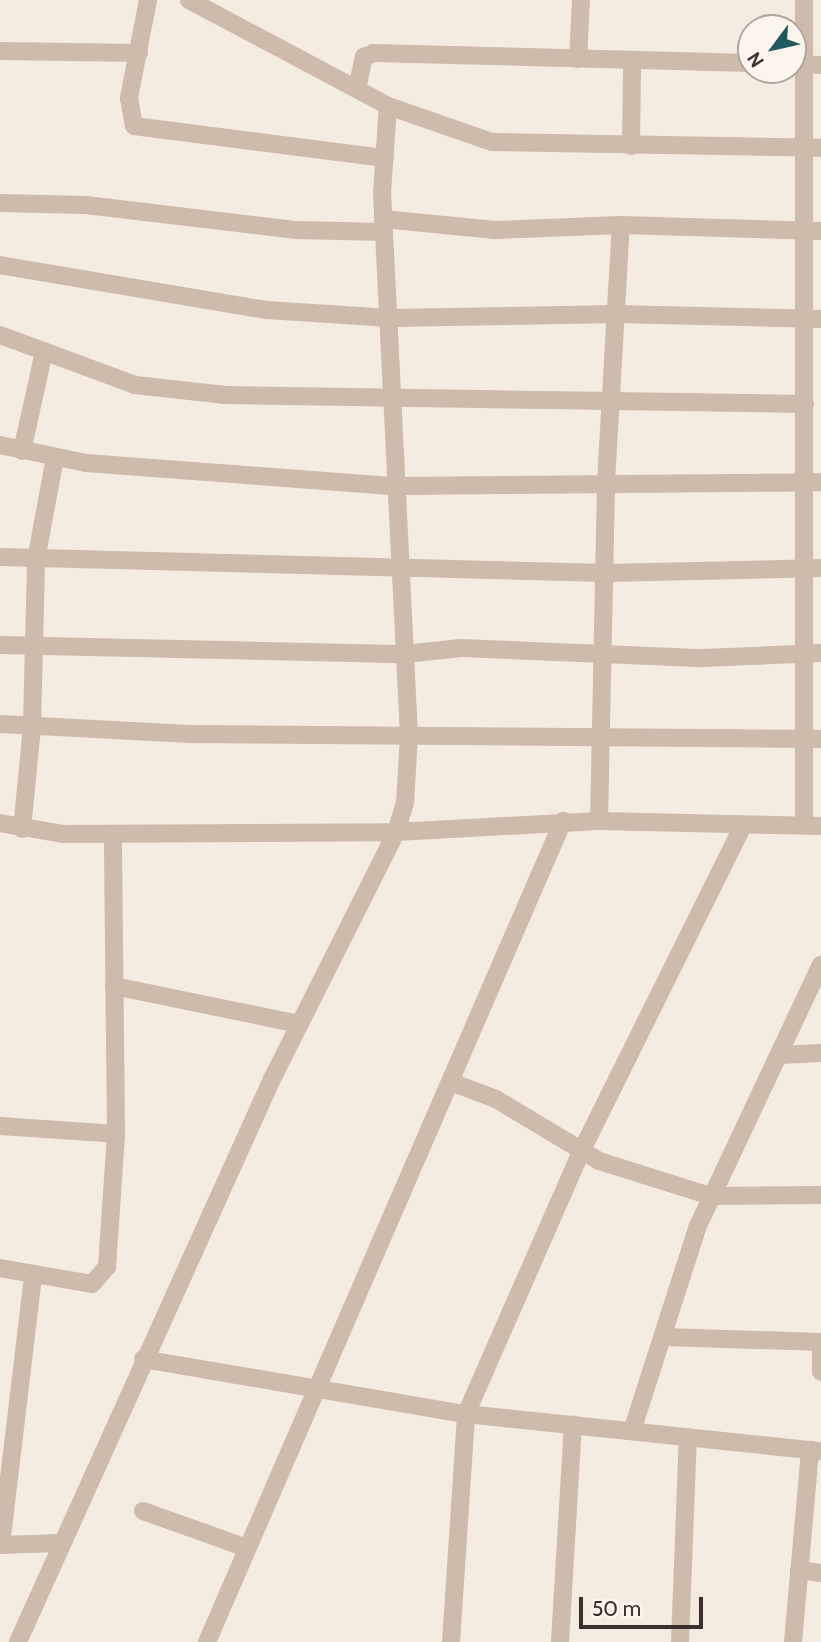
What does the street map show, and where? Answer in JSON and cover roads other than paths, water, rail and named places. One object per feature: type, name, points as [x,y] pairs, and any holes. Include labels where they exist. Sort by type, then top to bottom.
[{"type":"street","points":[[148,0],[128,110],[134,126],[385,158]]},
{"type":"street","points":[[578,59],[581,0]]},
{"type":"street","points":[[199,2],[388,106],[492,142],[821,148]]},
{"type":"street","points":[[0,51],[139,53]]},
{"type":"street","points":[[357,89],[364,57],[373,53],[737,63]]},
{"type":"street","points":[[631,146],[632,61]]},
{"type":"street","points":[[0,823],[22,829],[113,834],[396,832],[563,821],[812,826],[813,482],[806,404],[812,319],[802,231],[797,84]]},
{"type":"street","points":[[18,1642],[59,1543],[299,1024],[396,832],[407,785],[409,735],[394,486],[390,318],[383,226],[388,106]]},
{"type":"street","points":[[0,202],[86,205],[297,230],[383,226],[495,230],[621,225],[821,231]]},
{"type":"street","points":[[599,821],[607,654],[606,482],[621,225]]},
{"type":"street","points":[[0,265],[267,310],[390,318],[615,313],[812,319]]},
{"type":"street","points":[[0,335],[135,385],[225,395],[393,402],[611,399],[806,404]]},
{"type":"street","points":[[22,452],[44,352]]},
{"type":"street","points":[[0,445],[22,452],[55,457],[394,486],[813,482]]},
{"type":"street","points":[[22,829],[32,727],[36,560],[55,457]]},
{"type":"street","points":[[0,557],[36,560],[606,572],[814,568]]},
{"type":"street","points":[[0,645],[405,654],[461,648],[703,658],[814,654]]},
{"type":"street","points":[[0,724],[32,727],[409,735],[814,739]]},
{"type":"street","points":[[207,1642],[313,1392],[563,821]]},
{"type":"street","points":[[451,1642],[466,1414],[582,1150],[743,825]]},
{"type":"street","points":[[0,1268],[33,1276],[92,1284],[102,1277],[107,1267],[116,1134],[113,834]]},
{"type":"street","points":[[632,1431],[711,1196],[821,965]]},
{"type":"street","points":[[114,986],[299,1024]]},
{"type":"street","points":[[780,1055],[821,1053]]},
{"type":"street","points":[[451,1082],[496,1099],[582,1150],[711,1196],[821,1195]]},
{"type":"street","points":[[0,1126],[116,1134]]},
{"type":"street","points":[[33,1276],[0,1545],[59,1543]]},
{"type":"street","points":[[663,1337],[821,1342],[821,1371]]},
{"type":"street","points":[[143,1359],[313,1392],[466,1414],[815,1451],[799,1570],[793,1642]]},
{"type":"street","points":[[560,1642],[573,1424]]},
{"type":"street","points":[[680,1642],[688,1437]]},
{"type":"street","points":[[143,1511],[247,1548]]},
{"type":"street","points":[[799,1570],[821,1573]]}]
